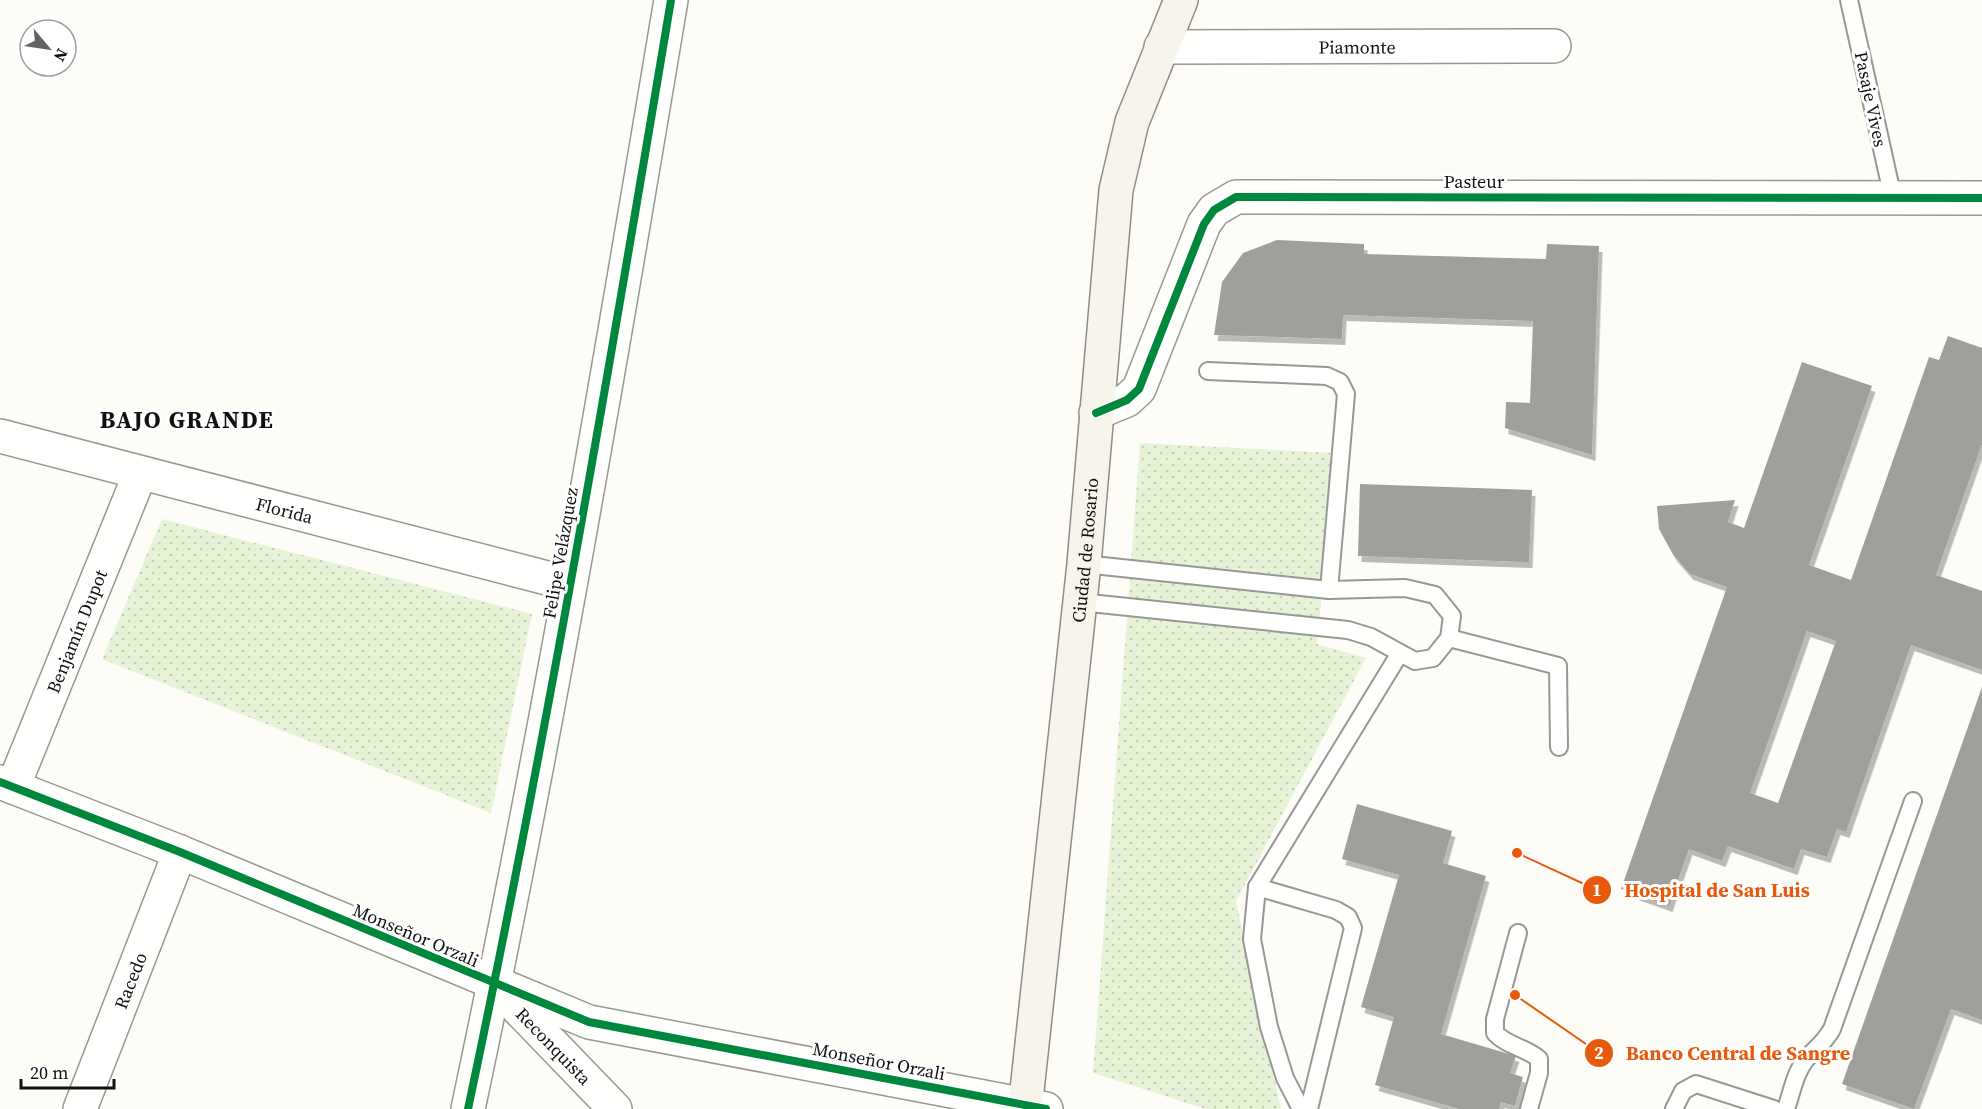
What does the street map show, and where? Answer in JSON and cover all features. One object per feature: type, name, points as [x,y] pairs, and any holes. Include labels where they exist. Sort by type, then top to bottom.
[{"type":"main road","name":"Ciudad de Rosario","points":[[1032,1107],[1084,564],[1116,190],[1132,122],[1180,0]]},
{"type":"street","name":"Felipe Velázquez","points":[[468,1109],[570,584],[671,0]]},
{"type":"street","name":"Piamonte","points":[[1161,47],[1554,46]]},
{"type":"street","name":"Pasteur","points":[[1096,413],[1127,400],[1139,389],[1204,224],[1214,210],[1236,196],[1982,198]]},
{"type":"street","name":"Florida","points":[[0,436],[570,584]]},
{"type":"street","name":"Benjamín Dupot","points":[[7,784],[140,474]]},
{"type":"street","name":"Monseñor Orzali","points":[[7,784],[180,852],[589,1022],[1032,1107]]},
{"type":"street","name":"Racedo","points":[[80,1109],[180,852]]},
{"type":"street","name":"Reconquista","points":[[494,984],[615,1109]]},
{"type":"lane","name":"Pasaje Vives","points":[[1849,0],[1893,198]]},
{"type":"lane","points":[[1208,371],[1327,376],[1340,382],[1346,394],[1329,590]]},
{"type":"lane","points":[[1080,602],[1348,630],[1371,637],[1415,661],[1433,658],[1449,638],[1452,616],[1434,595],[1405,588],[1329,590],[1084,564]]},
{"type":"lane","points":[[1449,638],[1558,666],[1559,747]]},
{"type":"lane","points":[[1301,1109],[1286,1078],[1269,1027],[1252,939],[1257,887],[1400,653]]},
{"type":"lane","points":[[1786,1109],[1798,1071],[1808,1057],[1822,1046],[1832,1029],[1913,801]]},
{"type":"lane","points":[[1257,887],[1336,910],[1348,917],[1353,928],[1309,1109]]},
{"type":"lane","points":[[1518,933],[1495,1020],[1495,1033],[1503,1041],[1528,1049],[1539,1059],[1539,1073],[1529,1109]]},
{"type":"lane","points":[[1674,1109],[1683,1091],[1696,1084],[1736,1103],[1774,1109]]},
{"type":"green space","points":[[1140,443],[1336,453],[1317,644],[1366,658],[1236,901],[1281,1109],[1206,1109],[1093,1073]]},
{"type":"green space","points":[[162,519],[532,614],[491,813],[102,659]]},
{"type":"building","points":[[1277,240],[1364,244],[1364,254],[1546,259],[1547,244],[1599,246],[1592,455],[1505,428],[1506,402],[1530,403],[1533,321],[1343,315],[1342,339],[1214,335],[1222,282],[1243,253]]},
{"type":"building","points":[[1948,336],[1982,348],[1982,444],[1936,575],[1982,591],[1982,670],[1911,645],[1846,832],[1837,829],[1827,857],[1801,849],[1794,869],[1728,846],[1722,861],[1689,849],[1669,906],[1621,889],[1727,587],[1690,574],[1674,556],[1659,529],[1657,506],[1735,500],[1728,522],[1744,528],[1802,362],[1872,386],[1809,565],[1851,580],[1929,357],[1939,360]],"holes":[[[1807,631],[1836,641],[1778,803],[1750,793]]]},
{"type":"building","points":[[1360,484],[1532,490],[1529,562],[1358,556]]},
{"type":"building","points":[[1982,687],[1982,1020],[1951,1009],[1914,1109],[1842,1084]]},
{"type":"building","points":[[1357,804],[1452,831],[1443,863],[1486,876],[1441,1034],[1516,1056],[1510,1073],[1523,1077],[1515,1106],[1501,1102],[1499,1109],[1459,1109],[1375,1085],[1394,1017],[1361,1007],[1399,875],[1342,859]]},
{"type":"cycle path","points":[[468,1109],[550,694],[671,0]]},
{"type":"cycle path","points":[[1096,413],[1127,400],[1139,389],[1204,224],[1214,210],[1236,197],[1982,198]]},
{"type":"cycle path","points":[[0,782],[180,852],[589,1022],[1046,1109]]},
{"type":"place","name":"Hospital de San Luis","points":[[1517,853]]},
{"type":"place","name":"Banco Central de Sangre","points":[[1515,995]]},
{"type":"district","name":"BAJO GRANDE","points":[[187,419]]}]
